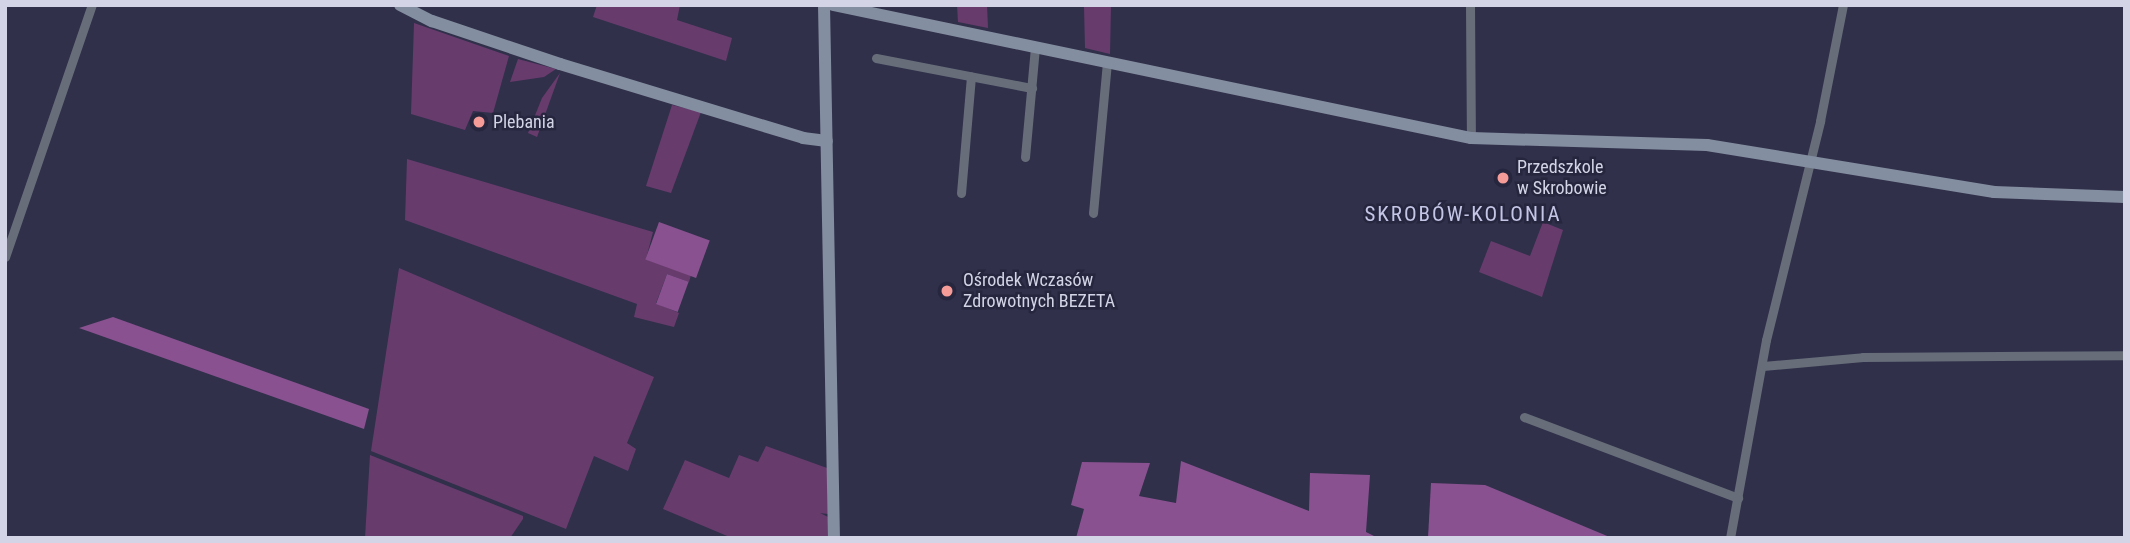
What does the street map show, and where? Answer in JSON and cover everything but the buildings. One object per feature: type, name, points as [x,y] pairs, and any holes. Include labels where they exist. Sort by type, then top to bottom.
[{"type":"street","points":[[5,257],[92,5]]},
{"type":"street","points":[[400,5],[432,21],[560,64],[803,138],[827,141]]},
{"type":"street","points":[[824,5],[834,538]]},
{"type":"street","points":[[833,5],[1471,138],[1676,142],[1994,192],[2125,197]]},
{"type":"street","points":[[1470,5],[1471,138]]},
{"type":"street","points":[[1730,538],[1763,366],[1843,5]]},
{"type":"street","points":[[1025,158],[1035,47]]},
{"type":"street","points":[[876,58],[1032,88]]},
{"type":"street","points":[[1093,213],[1107,62]]},
{"type":"street","points":[[961,193],[971,76]]},
{"type":"street","points":[[1763,366],[1863,357],[2125,355]]},
{"type":"street","points":[[1524,417],[1738,498]]},
{"type":"shaded area","points":[[597,5],[680,5],[677,20],[732,38],[726,61],[593,17]]},
{"type":"shaded area","points":[[957,5],[987,5],[988,28],[958,22]]},
{"type":"shaded area","points":[[1084,5],[1111,5],[1110,54],[1085,48]]},
{"type":"shaded area","points":[[414,23],[509,56],[493,113],[473,111],[465,130],[411,114]]},
{"type":"shaded area","points":[[518,59],[556,69],[544,77],[510,82]]},
{"type":"shaded area","points":[[560,73],[537,137],[528,133],[542,98]]},
{"type":"shaded area","points":[[672,105],[701,112],[671,193],[646,186]]},
{"type":"shaded area","points":[[407,159],[653,232],[646,259],[691,275],[689,282],[667,274],[656,303],[679,313],[674,327],[634,317],[637,304],[405,220]]},
{"type":"shaded area","points":[[659,222],[710,240],[696,278],[645,260]]},
{"type":"shaded area","points":[[1543,222],[1563,230],[1542,297],[1479,272],[1491,241],[1530,256]]},
{"type":"shaded area","points":[[399,268],[654,377],[627,443],[636,449],[628,471],[594,456],[566,529],[371,451]]},
{"type":"shaded area","points":[[667,274],[689,282],[678,312],[656,304]]},
{"type":"shaded area","points":[[113,317],[369,409],[364,429],[79,328]]},
{"type":"shaded area","points":[[766,446],[827,468],[828,514],[820,513],[828,517],[828,537],[732,538],[663,509],[685,460],[729,478],[739,455],[758,462]]},
{"type":"shaded area","points":[[370,455],[523,516],[523,519],[510,538],[365,538]]},
{"type":"shaded area","points":[[1181,461],[1309,511],[1310,473],[1370,475],[1366,532],[1378,538],[1076,538],[1084,509],[1071,505],[1082,462],[1150,463],[1139,496],[1176,503]]},
{"type":"shaded area","points":[[1431,483],[1485,485],[1612,538],[1428,538]]},
{"type":"place","name":"Plebania","points":[[479,122]]},
{"type":"place","name":"Przedszkole w Skrobowie","points":[[1503,178]]},
{"type":"place","name":"Ośrodek Wczasów Zdrowotnych BEZETA","points":[[947,291]]},
{"type":"district","name":"SKROBÓW-KOLONIA","points":[[1463,214]]}]
